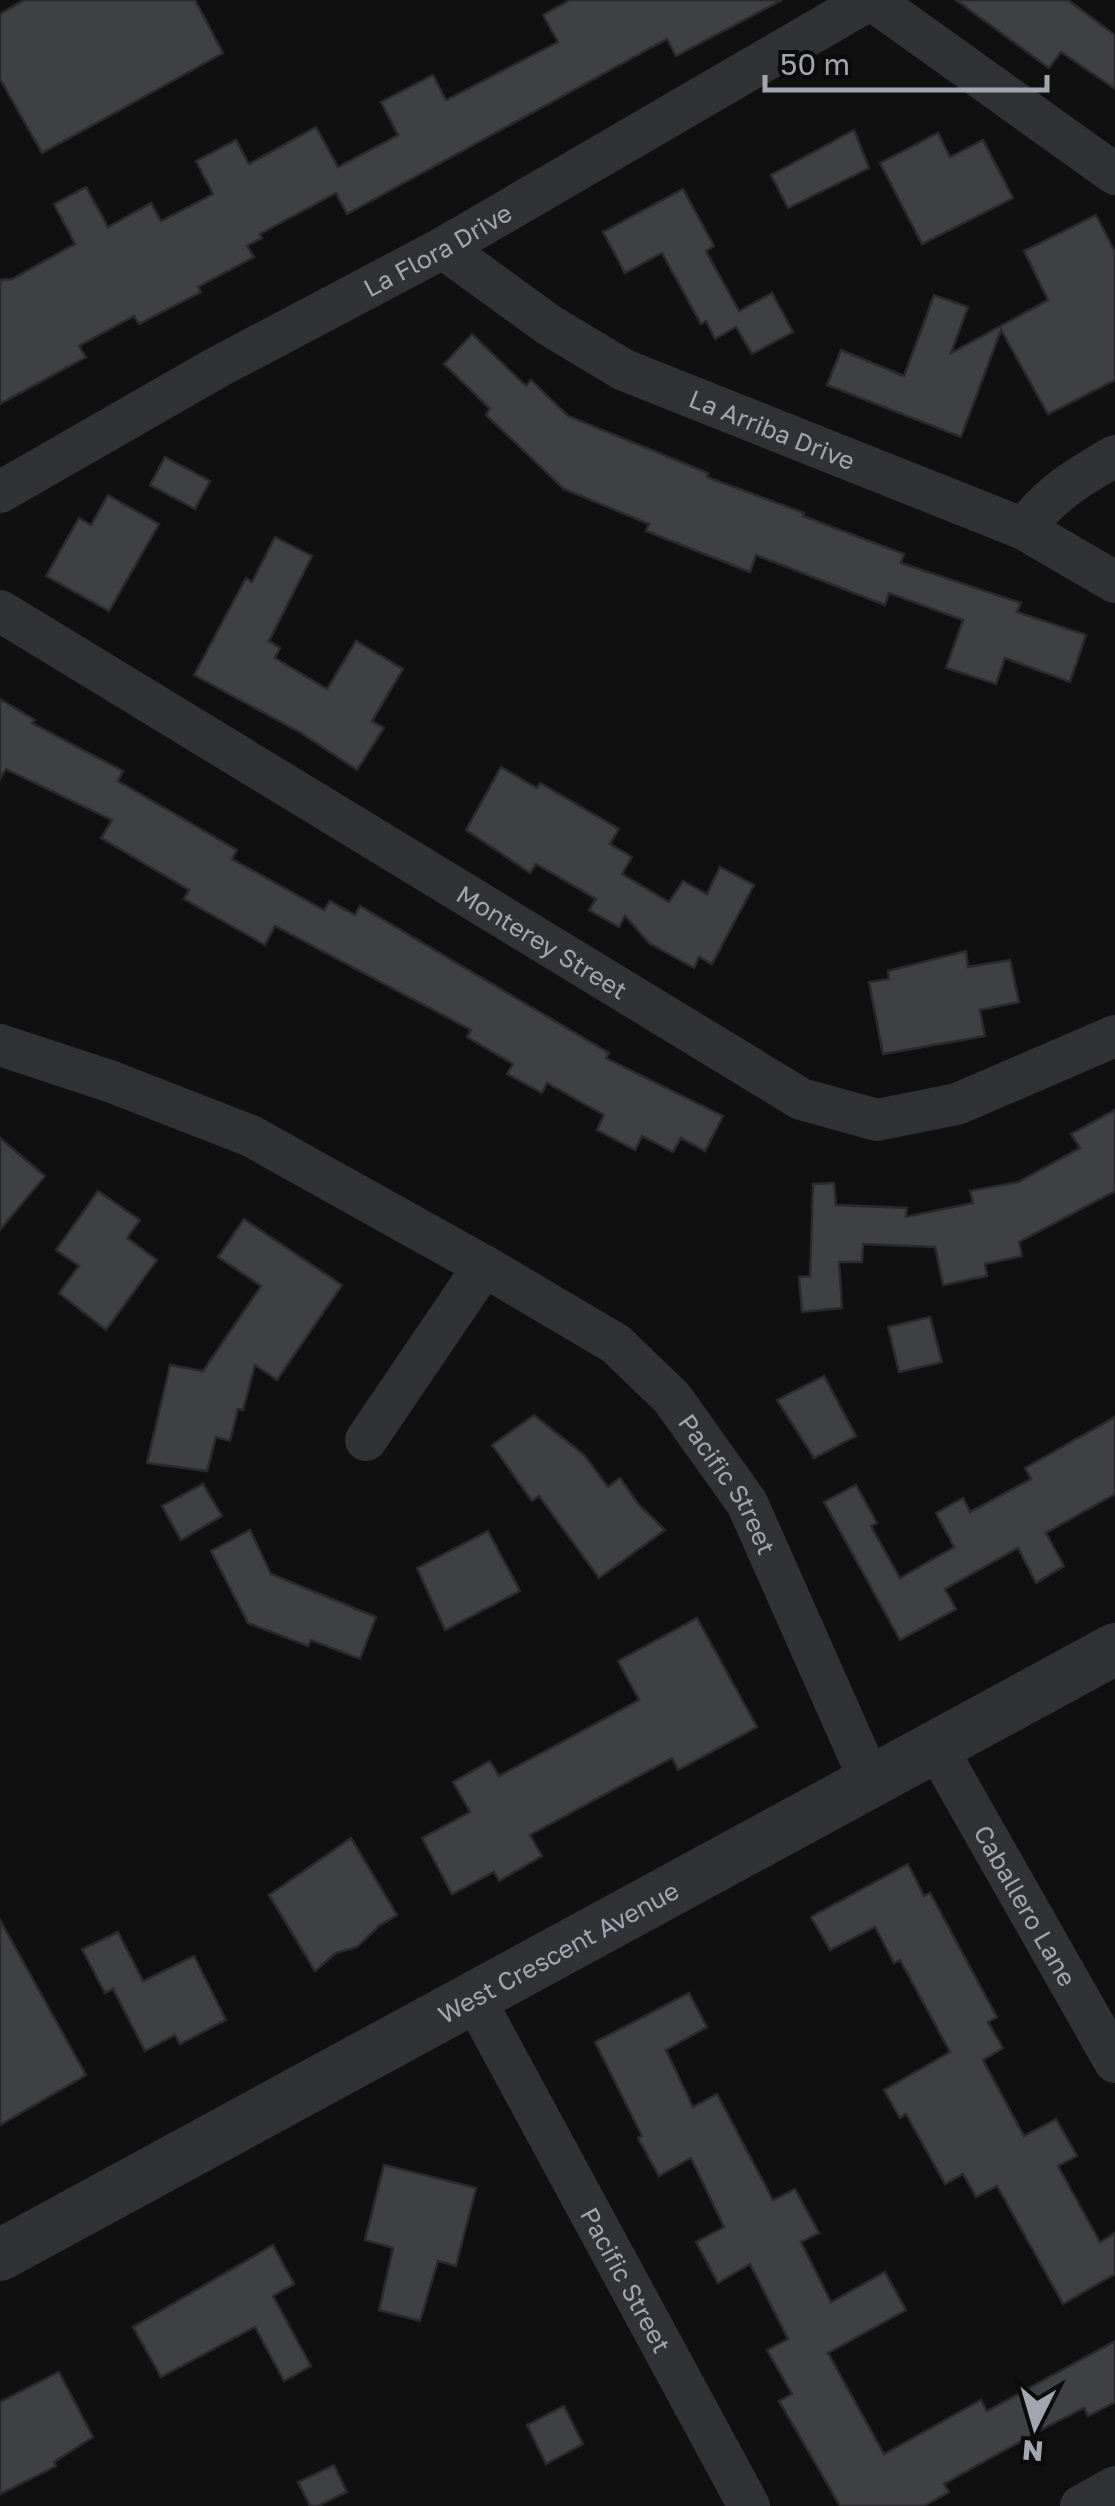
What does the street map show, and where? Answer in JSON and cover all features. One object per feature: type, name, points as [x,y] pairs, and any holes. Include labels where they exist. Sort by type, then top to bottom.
[{"type":"street","name":"La Flora Drive","points":[[0,492],[216,368],[443,248],[870,0],[1115,174]]},
{"type":"street","name":"La Arriba Drive","points":[[443,248],[549,325],[624,370],[1024,530],[1115,582]]},
{"type":"street","points":[[1024,530],[1044,503],[1115,456]]},
{"type":"street","name":"Monterey Street","points":[[0,611],[800,1099],[877,1120],[958,1104],[1115,1036]]},
{"type":"street","name":"Pacific Street","points":[[0,1044],[251,1136],[616,1344],[672,1398],[748,1504],[872,1783]]},
{"type":"street","points":[[366,1440],[484,1266]]},
{"type":"street","name":"West Crescent Avenue","points":[[0,2255],[1115,1650]]},
{"type":"street","name":"Caballero Lane","points":[[936,1747],[1115,2062]]},
{"type":"street","name":"Pacific Street","points":[[474,2000],[749,2506]]},
{"type":"street","points":[[1081,2506],[1115,2487]]},
{"type":"building","points":[[24,0],[195,0],[223,53],[42,153],[0,79],[0,14]]},
{"type":"building","points":[[570,0],[782,0],[676,56],[667,39],[347,214],[336,193],[260,234],[262,238],[247,246],[254,257],[198,287],[201,292],[139,324],[134,316],[79,346],[86,357],[0,404],[0,280],[12,279],[75,244],[54,204],[86,187],[108,227],[151,203],[161,221],[213,194],[196,161],[236,140],[249,164],[316,127],[338,167],[398,135],[381,102],[433,75],[446,100],[558,42],[543,15]]},
{"type":"building","points":[[956,0],[1068,0],[1115,35],[1115,89],[1061,52],[1049,68]]},
{"type":"building","points":[[854,130],[869,168],[788,208],[771,175]]},
{"type":"building","points":[[938,133],[950,157],[983,140],[1013,198],[922,244],[880,163]]},
{"type":"building","points":[[683,189],[714,246],[706,251],[739,311],[772,293],[793,332],[752,354],[736,327],[715,339],[706,321],[701,324],[662,253],[625,273],[603,232]]},
{"type":"building","points":[[1096,215],[1115,252],[1115,380],[1048,414],[1001,330],[961,437],[827,385],[841,350],[904,376],[934,295],[968,307],[951,353],[1048,300],[1024,251]]},
{"type":"building","points":[[472,334],[526,386],[531,380],[568,416],[708,473],[707,477],[904,554],[901,563],[1021,603],[1017,612],[1086,635],[1070,682],[1005,658],[996,684],[946,668],[963,620],[889,593],[885,605],[756,555],[750,572],[646,531],[649,524],[564,489],[486,415],[490,409],[444,364]]},
{"type":"building","points":[[165,457],[210,481],[195,509],[150,485]]},
{"type":"building","points":[[108,495],[159,524],[109,611],[46,576],[79,518],[91,525]]},
{"type":"building","points":[[275,537],[312,556],[269,641],[280,648],[275,658],[327,689],[356,641],[403,669],[372,721],[384,728],[357,770],[301,733],[194,675],[246,578],[252,582]]},
{"type":"building","points":[[0,699],[35,720],[32,723],[123,771],[118,781],[237,850],[232,859],[324,910],[330,901],[355,915],[360,906],[609,1053],[606,1058],[723,1116],[705,1151],[681,1138],[673,1152],[642,1136],[635,1150],[597,1130],[604,1115],[547,1083],[542,1093],[507,1074],[513,1064],[467,1037],[471,1030],[275,926],[265,945],[184,899],[189,890],[101,838],[112,820],[6,769],[0,779]]},
{"type":"building","points":[[501,767],[537,788],[540,783],[619,829],[610,844],[632,857],[622,874],[669,902],[683,881],[707,894],[720,867],[754,885],[712,964],[699,957],[694,968],[649,943],[625,916],[619,927],[589,910],[596,899],[536,864],[530,873],[466,830]]},
{"type":"building","points":[[966,951],[968,967],[1010,960],[1019,1002],[980,1010],[985,1036],[883,1054],[869,982],[889,979],[888,971]]},
{"type":"building","points":[[1115,1110],[1115,1191],[1019,1242],[1022,1256],[985,1264],[987,1276],[943,1285],[935,1247],[863,1244],[862,1262],[839,1262],[842,1308],[802,1312],[799,1277],[810,1276],[813,1184],[834,1183],[836,1205],[907,1208],[906,1217],[973,1203],[970,1191],[1018,1182],[1080,1148],[1071,1134]]},
{"type":"building","points":[[0,1138],[45,1176],[0,1230]]},
{"type":"building","points":[[98,1191],[140,1220],[127,1238],[157,1260],[106,1330],[59,1293],[79,1266],[56,1250]]},
{"type":"building","points":[[244,1219],[342,1285],[277,1380],[255,1365],[230,1441],[216,1437],[207,1471],[147,1463],[170,1365],[203,1371],[261,1286],[218,1257]]},
{"type":"building","points":[[930,1317],[942,1362],[899,1372],[888,1327]]},
{"type":"building","points":[[824,1376],[856,1436],[814,1458],[777,1400]]},
{"type":"building","points":[[534,1415],[584,1455],[608,1487],[620,1478],[639,1505],[665,1530],[599,1578],[539,1496],[532,1501],[492,1445]]},
{"type":"building","points":[[1115,1417],[1115,1494],[1046,1533],[1064,1566],[1036,1583],[1018,1548],[945,1589],[956,1609],[900,1640],[824,1502],[856,1485],[877,1523],[871,1526],[900,1578],[954,1547],[936,1513],[963,1498],[970,1512],[1031,1479],[1025,1468]]},
{"type":"building","points":[[203,1484],[222,1516],[181,1540],[162,1506]]},
{"type":"building","points":[[250,1530],[271,1574],[376,1617],[360,1659],[311,1640],[308,1646],[248,1623],[211,1551]]},
{"type":"building","points":[[488,1531],[520,1591],[445,1630],[417,1568]]},
{"type":"building","points":[[697,1618],[757,1727],[678,1770],[672,1758],[530,1835],[542,1856],[499,1881],[494,1872],[452,1894],[422,1838],[470,1812],[453,1782],[490,1761],[499,1776],[639,1700],[618,1661]]},
{"type":"building","points":[[351,1838],[397,1915],[357,1947],[336,1953],[315,1971],[269,1895]]},
{"type":"building","points":[[908,1864],[924,1896],[930,1893],[997,2017],[988,2022],[1003,2048],[983,2060],[1024,2136],[1056,2119],[1077,2156],[1058,2166],[1100,2242],[1115,2233],[1115,2274],[1063,2304],[997,2186],[976,2197],[963,2174],[945,2184],[906,2114],[900,2118],[884,2090],[950,2052],[900,1960],[894,1963],[875,1927],[830,1950],[811,1917]]},
{"type":"building","points":[[0,1920],[86,2075],[0,2125]]},
{"type":"building","points":[[118,1932],[143,1981],[194,1956],[226,2020],[180,2044],[175,2035],[145,2051],[113,1989],[105,1993],[82,1949]]},
{"type":"building","points":[[689,1993],[707,2027],[666,2050],[693,2107],[717,2094],[773,2200],[795,2189],[819,2233],[801,2242],[831,2302],[885,2272],[906,2310],[828,2353],[884,2454],[981,2400],[987,2411],[1115,2341],[1115,2402],[1088,2416],[1084,2408],[1052,2424],[944,2484],[949,2492],[924,2506],[840,2506],[779,2401],[792,2394],[767,2350],[788,2339],[750,2264],[718,2283],[696,2242],[724,2227],[691,2158],[659,2176],[595,2042]]},
{"type":"building","points":[[384,2165],[476,2188],[456,2266],[438,2261],[420,2321],[379,2310],[393,2248],[365,2240]]},
{"type":"building","points":[[273,2245],[294,2284],[273,2296],[311,2366],[284,2381],[255,2327],[161,2377],[133,2327]]},
{"type":"building","points":[[59,2372],[93,2437],[54,2462],[56,2466],[0,2494],[0,2402]]},
{"type":"building","points":[[564,2406],[583,2444],[546,2464],[527,2425]]},
{"type":"building","points":[[334,2465],[347,2492],[310,2506],[298,2482]]}]
